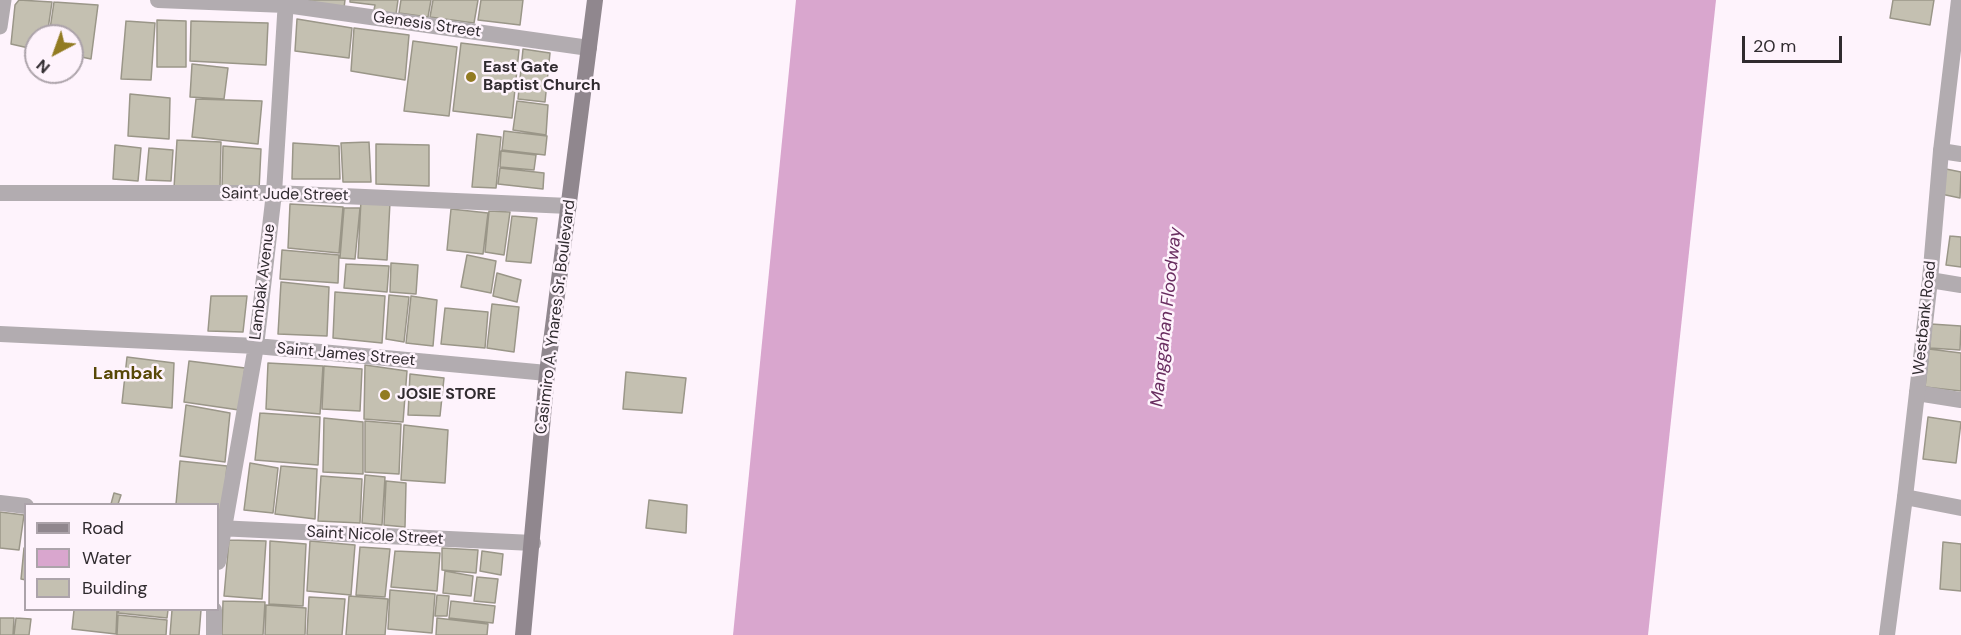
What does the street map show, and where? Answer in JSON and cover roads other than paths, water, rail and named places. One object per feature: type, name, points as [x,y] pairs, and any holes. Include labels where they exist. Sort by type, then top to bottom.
[{"type":"main road","name":"Casimiro A. Ynares Sr. Boulevard","points":[[523,635],[547,374],[595,0]]},
{"type":"street","name":"Genesis Street","points":[[158,0],[286,2],[589,48]]},
{"type":"street","name":"Westbank Road","points":[[1887,635],[1930,280],[1941,151],[1958,31],[1959,0]]},
{"type":"street","name":"Lambak Avenue","points":[[219,545],[220,528],[256,346],[274,193],[286,2]]},
{"type":"street","points":[[1941,151],[1961,154]]},
{"type":"street","name":"Saint Jude Street","points":[[0,193],[274,193],[569,206]]},
{"type":"street","points":[[1930,280],[1961,285]]},
{"type":"street","name":"Saint James Street","points":[[0,334],[256,346],[547,374]]},
{"type":"street","points":[[1917,393],[1961,400]]},
{"type":"street","points":[[1905,497],[1961,508]]},
{"type":"street","points":[[0,503],[24,506]]},
{"type":"street","name":"Saint Nicole Street","points":[[220,528],[532,543]]},
{"type":"street","points":[[214,611],[214,635]]},
{"type":"lane","points":[[0,27],[4,0]]},
{"type":"water","name":"Manggahan Floodway","points":[[796,0],[1716,0],[1648,635],[733,635]]},
{"type":"place","name":"East Gate Baptist Church","points":[[471,77]]},
{"type":"place","name":"JOSIE STORE","points":[[385,395]]},
{"type":"district","name":"Lambak","points":[[128,374]]}]
